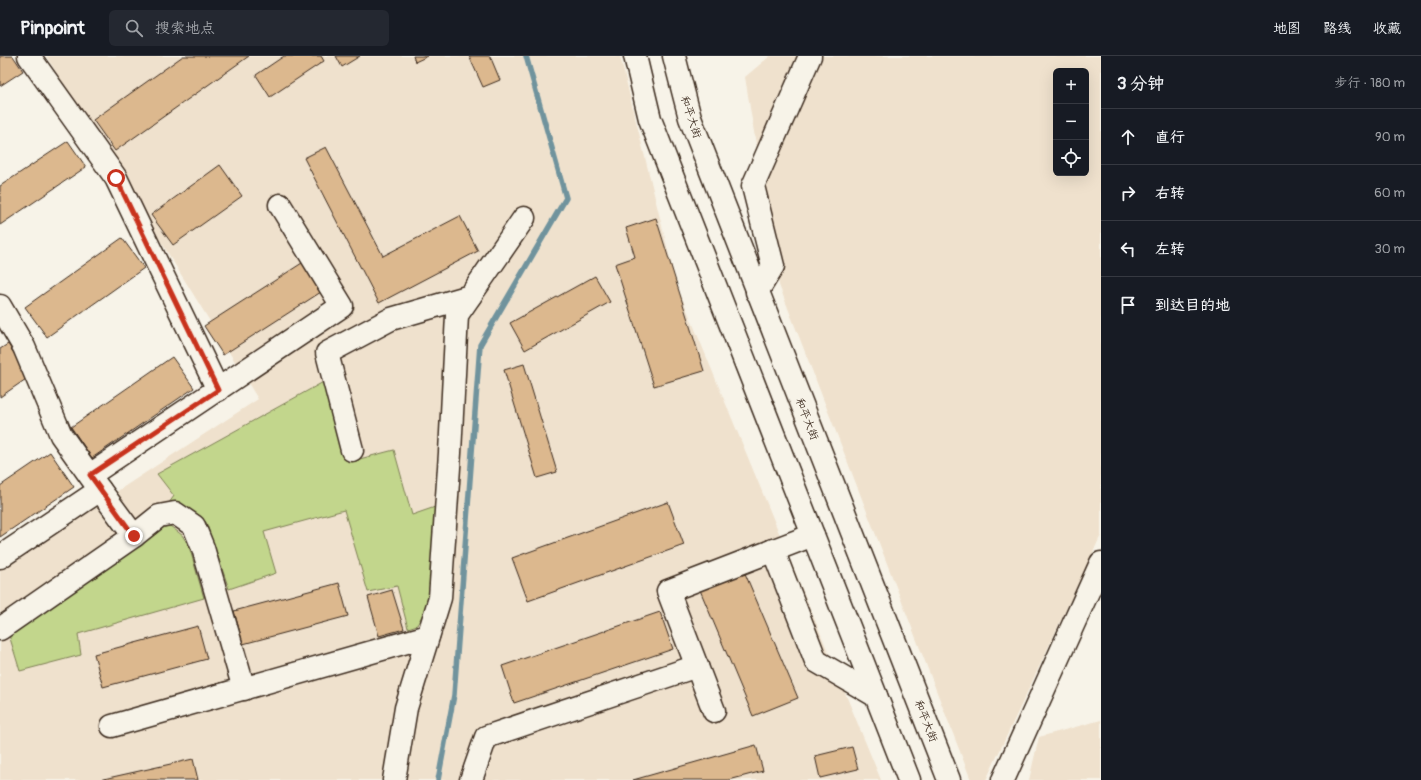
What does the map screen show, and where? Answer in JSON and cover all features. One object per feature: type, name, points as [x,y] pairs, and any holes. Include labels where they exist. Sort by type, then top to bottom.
[{"type":"main road","points":[[29,56],[116,178],[218,390]]},
{"type":"main road","points":[[635,56],[650,119],[909,780]]},
{"type":"main road","name":"和平大街","points":[[674,56],[690,118],[949,780]]},
{"type":"main road","points":[[757,292],[773,266],[753,186],[810,56]]},
{"type":"main road","points":[[0,557],[95,482],[218,390],[342,306],[280,205]]},
{"type":"main road","points":[[394,780],[406,708],[440,598],[450,453],[457,315],[524,218]]},
{"type":"main road","points":[[352,450],[326,353],[391,319],[470,296]]},
{"type":"main road","points":[[0,306],[24,346],[61,435],[134,536]]},
{"type":"main road","points":[[0,629],[134,536],[159,516],[175,512],[194,526],[204,548],[244,689]]},
{"type":"main road","points":[[714,711],[668,591],[813,534]]},
{"type":"main road","points":[[773,550],[816,661],[876,696]]},
{"type":"main road","points":[[1003,780],[1101,564]]},
{"type":"main road","points":[[112,726],[428,636]]},
{"type":"main road","points":[[471,780],[486,737],[697,666]]},
{"type":"shaded area","points":[[46,56],[620,56],[676,283],[881,780],[0,780],[0,568],[258,399]]},
{"type":"shaded area","points":[[770,56],[1101,56],[1101,535],[986,780],[971,780],[779,285],[745,77]]},
{"type":"shaded area","points":[[1101,720],[1101,780],[1029,780],[1039,737]]},
{"type":"green space","points":[[327,380],[348,462],[394,450],[412,515],[438,506],[432,598],[417,625],[408,628],[397,586],[368,592],[344,510],[264,532],[276,573],[229,589],[206,522],[190,510],[169,503],[174,496],[157,474]]},
{"type":"green space","points":[[170,526],[182,535],[189,546],[204,598],[78,634],[81,655],[20,671],[9,635],[158,528]]},
{"type":"building","points":[[0,56],[13,56],[23,71],[0,86]]},
{"type":"building","points":[[183,56],[249,56],[115,151],[93,120]]},
{"type":"building","points":[[284,56],[321,56],[324,61],[270,97],[256,75]]},
{"type":"building","points":[[336,56],[360,56],[342,67]]},
{"type":"building","points":[[413,56],[428,56],[415,62]]},
{"type":"building","points":[[469,56],[490,56],[500,80],[483,87]]},
{"type":"building","points":[[68,141],[86,167],[0,225],[0,186]]},
{"type":"building","points":[[326,147],[383,256],[460,216],[478,251],[379,303],[304,158]]},
{"type":"building","points":[[220,165],[242,196],[173,245],[151,215]]},
{"type":"building","points":[[656,218],[704,371],[654,386],[615,264],[635,257],[626,228]]},
{"type":"building","points":[[122,238],[144,268],[47,337],[25,307]]},
{"type":"building","points":[[302,263],[321,292],[223,355],[204,326]]},
{"type":"building","points":[[595,276],[610,302],[525,350],[510,323]]},
{"type":"building","points":[[8,344],[29,377],[0,397],[0,349]]},
{"type":"building","points":[[172,357],[194,388],[92,458],[71,427]]},
{"type":"building","points":[[524,364],[557,472],[537,478],[504,370]]},
{"type":"building","points":[[50,452],[74,487],[0,537],[0,486]]},
{"type":"building","points":[[668,502],[684,545],[528,601],[512,558]]},
{"type":"building","points":[[744,571],[798,698],[753,716],[700,590]]},
{"type":"building","points":[[339,583],[348,616],[243,644],[234,611]]},
{"type":"building","points":[[392,590],[404,629],[379,636],[368,597]]},
{"type":"building","points":[[660,612],[673,649],[514,703],[502,666]]},
{"type":"building","points":[[198,626],[207,659],[103,687],[94,654]]},
{"type":"building","points":[[756,745],[763,771],[729,780],[633,780]]},
{"type":"building","points":[[852,747],[858,769],[820,778],[815,756]]},
{"type":"building","points":[[193,759],[198,780],[99,780]]},
{"type":"waterway","points":[[438,780],[454,695],[480,345],[566,198],[526,56]]},
{"type":"route","points":[[116,178],[218,390],[90,475],[134,536]]}]
